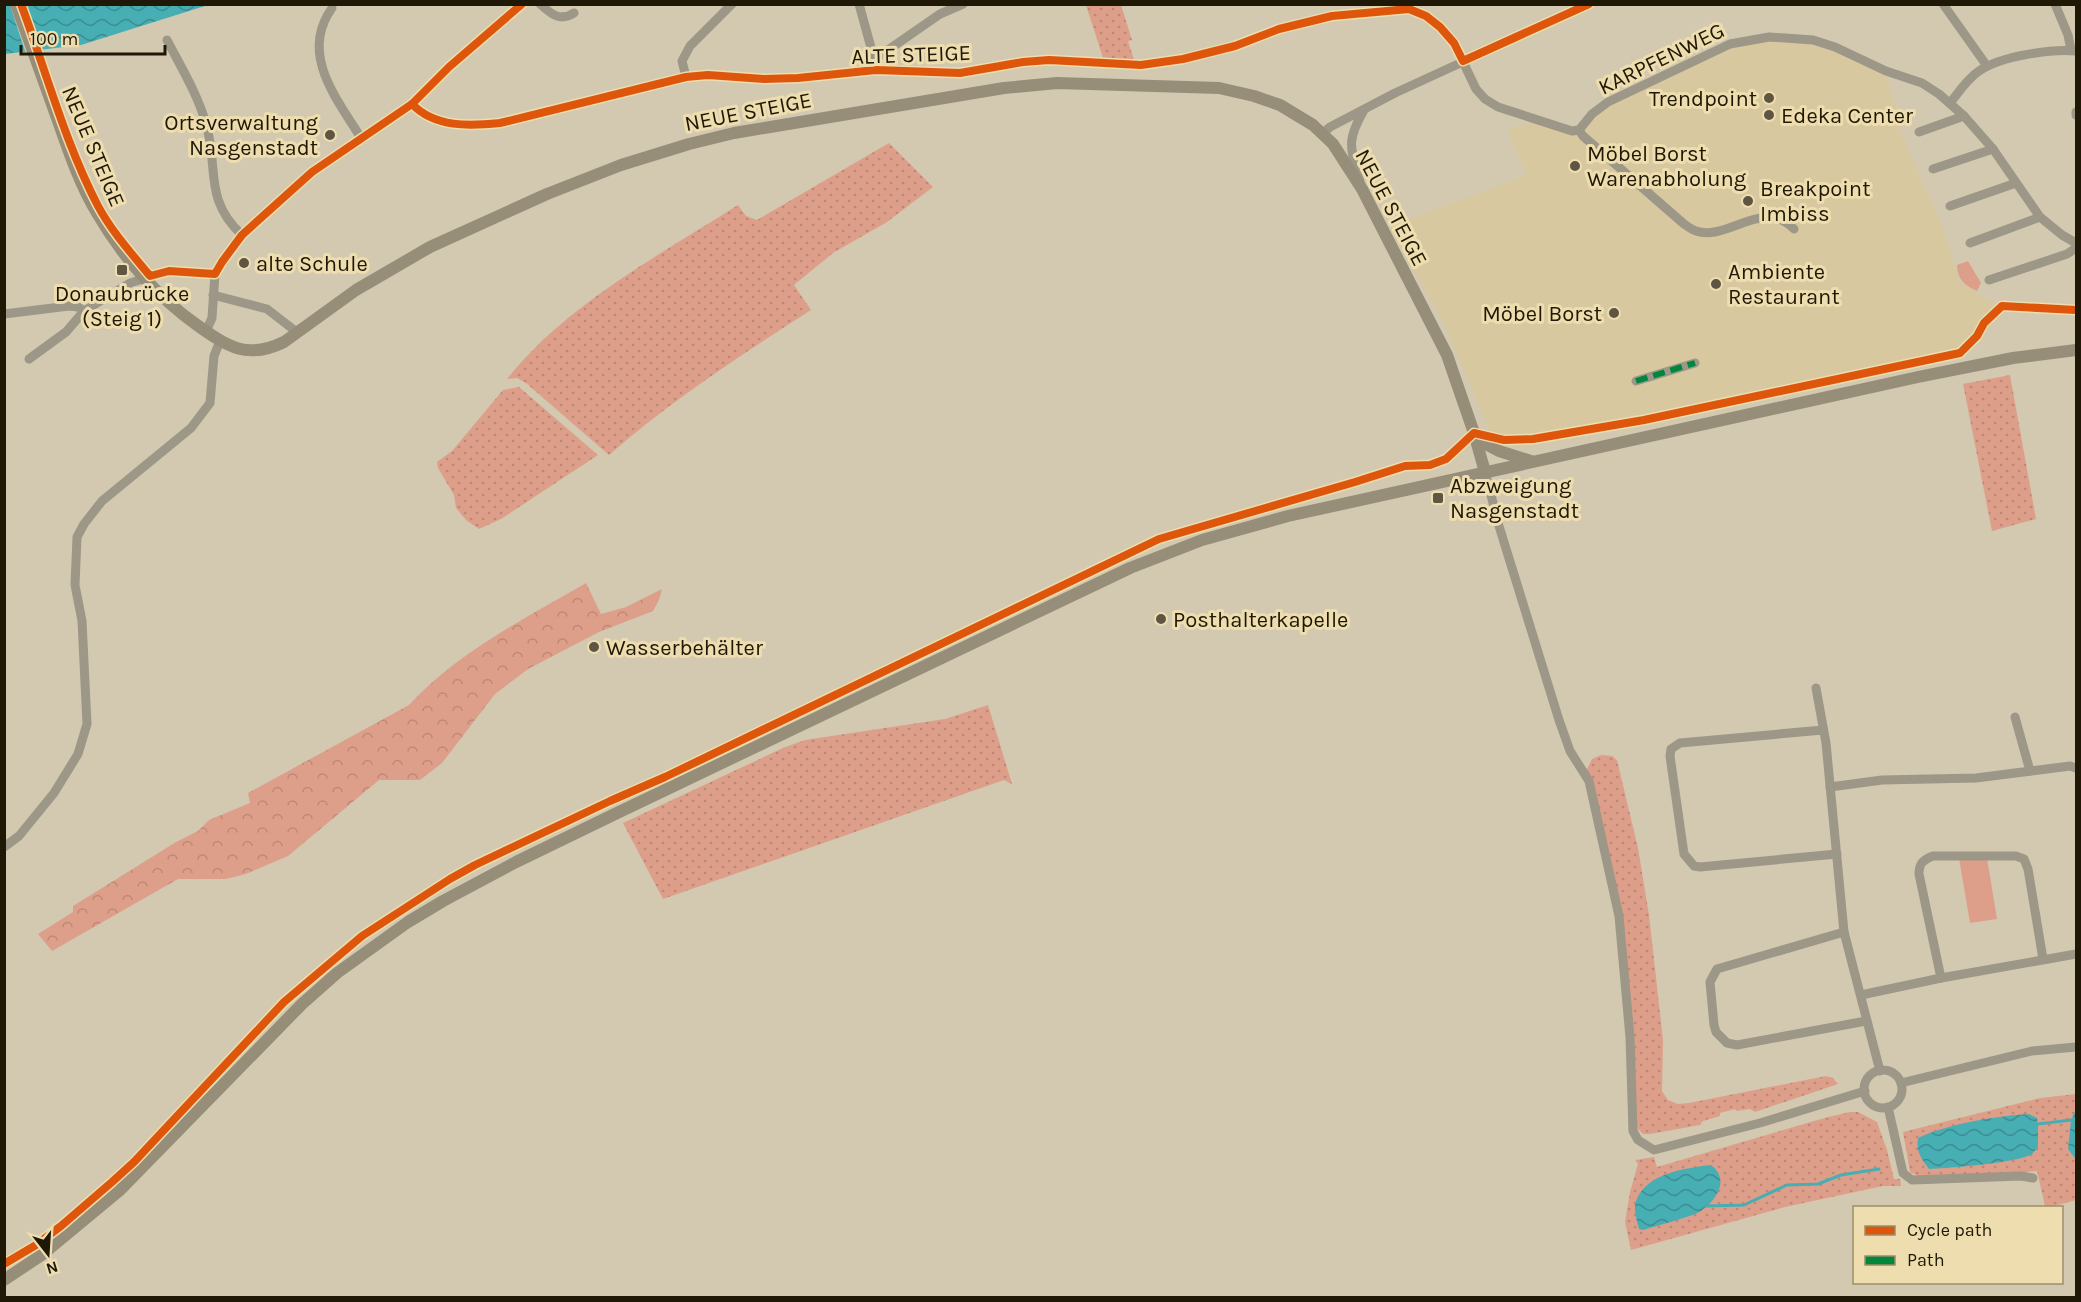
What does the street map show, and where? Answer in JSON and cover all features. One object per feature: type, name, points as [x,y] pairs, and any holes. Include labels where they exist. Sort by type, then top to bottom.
[{"type":"main road","name":"NEUE STEIGE","points":[[16,4],[79,177],[96,211],[120,247],[145,278],[185,317],[220,341],[243,351],[257,352],[272,348],[298,333],[356,290],[430,247],[547,194],[621,165],[689,144],[734,133],[968,93],[1057,83],[1227,90],[1254,96],[1280,105],[1323,133],[1333,144],[1362,189],[1447,355],[1485,472]]},
{"type":"main road","points":[[4,1280],[43,1254],[119,1191],[310,996],[372,947],[443,901],[615,814],[1164,554],[1248,526],[1485,472],[1917,377],[2013,358],[2076,350]]},
{"type":"main road","points":[[1475,436],[1501,452],[1532,462]]},
{"type":"street","points":[[206,332],[212,318],[215,274],[242,235],[312,172],[412,104],[449,67],[522,4]]},
{"type":"street","points":[[540,4],[557,17],[567,17],[574,13]]},
{"type":"street","points":[[686,77],[682,61],[690,45],[732,4]]},
{"type":"street","points":[[859,4],[875,58],[876,70]]},
{"type":"street","points":[[875,58],[940,14],[963,4]]},
{"type":"street","points":[[1323,133],[1366,107],[1589,4]]},
{"type":"street","points":[[1944,4],[1987,66]]},
{"type":"street","points":[[1950,102],[1967,82],[1987,66],[2031,55],[2074,50],[2055,4]]},
{"type":"street","name":"ALTE STEIGE","points":[[412,104],[428,117],[472,126],[500,123],[686,77],[708,75],[764,79],[798,78],[876,70],[960,73],[1049,60],[1141,65],[1183,59],[1235,46],[1279,29],[1332,16],[1410,7],[1440,27],[1454,43],[1463,61]]},
{"type":"street","points":[[332,8],[320,31],[322,69],[326,80],[362,138]]},
{"type":"street","name":"KARPFENWEG","points":[[1579,130],[1599,109],[1630,90],[1730,44],[1769,37],[1813,40],[1827,44],[1864,62],[1923,83],[1950,102],[1993,149],[2040,217],[2076,246],[2067,254],[1989,280]]},
{"type":"street","points":[[167,40],[207,125],[215,193],[230,225],[242,235]]},
{"type":"street","points":[[1463,61],[1476,89],[1485,99],[1498,107],[1567,130],[1579,130],[1684,224],[1695,231],[1710,232],[1770,216],[1781,219],[1794,229]]},
{"type":"street","points":[[1362,189],[1350,141],[1354,127],[1366,107]]},
{"type":"street","points":[[1919,132],[1964,116]]},
{"type":"street","points":[[1933,169],[1993,149]]},
{"type":"street","points":[[1950,206],[2016,183]]},
{"type":"street","points":[[1970,243],[2040,217]]},
{"type":"street","points":[[29,359],[66,333],[84,310],[130,282],[169,271],[215,274]]},
{"type":"street","points":[[213,295],[267,309],[298,333]]},
{"type":"street","points":[[4,314],[69,306],[84,310]]},
{"type":"street","points":[[4,847],[19,836],[54,794],[78,754],[87,724],[82,621],[75,585],[77,537],[102,501],[191,428],[210,403],[214,356],[220,341]]},
{"type":"street","points":[[1475,436],[1504,440],[1533,439],[1655,418],[1960,353]]},
{"type":"street","points":[[1636,381],[1695,363]]},
{"type":"street","points":[[1485,472],[1498,526],[1559,720],[1570,752],[1589,780],[1618,916],[1630,1037],[1633,1131],[1638,1140],[1654,1150],[1760,1123],[1865,1091]]},
{"type":"street","points":[[1815,688],[1830,787],[1844,932],[1880,1071]]},
{"type":"street","points":[[2015,717],[2030,771]]},
{"type":"street","points":[[1823,730],[1680,743],[1671,749],[1670,756],[1684,854],[1694,866],[1837,854]]},
{"type":"street","points":[[1830,787],[1882,780],[1976,778],[2070,766],[2076,768]]},
{"type":"street","points":[[1941,978],[1918,874],[1919,865],[1924,859],[1933,856],[2016,856],[2024,859],[2028,869],[2043,959]]},
{"type":"street","points":[[1844,932],[1717,969],[1710,982],[1714,1025],[1716,1032],[1727,1043],[1737,1045],[1866,1021]]},
{"type":"street","points":[[1861,995],[2076,954]]},
{"type":"street","points":[[1901,1083],[2032,1051],[2076,1047]]},
{"type":"street","points":[[1880,1071],[1895,1074],[1901,1083],[1900,1098],[1888,1107],[1883,1108],[1873,1104],[1866,1096],[1867,1080],[1874,1073],[1880,1071]]},
{"type":"street","points":[[1888,1107],[1903,1173],[1912,1180],[2021,1176],[2033,1178]]},
{"type":"shaded area","points":[[1769,37],[1813,40],[1886,71],[1903,137],[1947,239],[1959,282],[1998,306],[1977,336],[1960,353],[1533,439],[1493,438],[1442,319],[1391,226],[1527,175],[1507,130],[1536,120],[1579,130],[1592,114],[1730,44]]},
{"type":"green space","points":[[1086,5],[1121,5],[1132,40],[1128,41],[1134,60],[1103,58]]},
{"type":"green space","points":[[889,143],[933,187],[887,222],[833,253],[794,285],[811,310],[682,397],[609,455],[526,383],[517,378],[507,379],[557,327],[585,304],[738,205],[746,216],[757,220]]},
{"type":"green space","points":[[1968,261],[1981,283],[1977,291],[1965,284],[1958,274],[1957,265]]},
{"type":"green space","points":[[2010,375],[2036,519],[1992,531],[1963,384]]},
{"type":"green space","points":[[519,387],[598,455],[501,519],[479,529],[466,520],[456,508],[454,495],[438,468],[437,462],[452,451],[503,390]]},
{"type":"green space","points":[[586,583],[601,614],[626,607],[662,589],[653,611],[599,632],[528,669],[495,694],[442,763],[420,780],[379,780],[288,856],[246,874],[226,879],[178,879],[52,951],[38,934],[73,912],[73,906],[176,842],[198,831],[209,820],[250,803],[248,793],[409,705],[428,686],[470,653],[516,623]]},
{"type":"green space","points":[[988,705],[1012,784],[1004,780],[663,899],[623,823],[783,748],[805,740],[945,719]]},
{"type":"green space","points":[[1601,755],[1612,756],[1617,760],[1638,848],[1649,915],[1663,1040],[1662,1091],[1668,1100],[1678,1104],[1689,1103],[1826,1076],[1833,1078],[1838,1084],[1755,1112],[1750,1109],[1736,1111],[1735,1109],[1720,1113],[1720,1116],[1703,1121],[1700,1125],[1650,1134],[1643,1134],[1637,1128],[1625,937],[1593,787],[1587,769],[1592,759]]},
{"type":"green space","points":[[1959,858],[1987,858],[1997,919],[1970,923]]},
{"type":"green space","points":[[2076,1094],[2076,1200],[2045,1206],[2037,1171],[1982,1176],[1918,1176],[1910,1172],[1903,1132],[2040,1098]]},
{"type":"green space","points":[[1850,1112],[1858,1112],[1877,1122],[1894,1179],[1900,1179],[1901,1186],[1883,1186],[1785,1207],[1631,1250],[1625,1222],[1638,1164],[1635,1160],[1654,1157],[1657,1167]]},
{"type":"water","points":[[4,5],[208,5],[81,45],[5,54]]},
{"type":"water","points":[[2076,1110],[2076,1157],[2074,1157],[2068,1149],[2071,1120]]},
{"type":"water","points":[[2029,1114],[2037,1118],[2038,1124],[2038,1147],[2032,1154],[2013,1160],[1929,1169],[1920,1155],[1918,1138],[1930,1133],[1972,1122]]},
{"type":"water","points":[[1711,1165],[1720,1177],[1720,1183],[1716,1195],[1707,1206],[1682,1219],[1643,1230],[1639,1229],[1635,1204],[1648,1184],[1679,1170]]},
{"type":"pier","points":[[10,5],[25,5],[42,53],[26,54]]},
{"type":"waterway","points":[[2038,1124],[2071,1120]]},
{"type":"waterway","points":[[1706,1206],[1744,1205],[1787,1185],[1818,1184],[1841,1175],[1879,1169]]},
{"type":"marked path","points":[[1636,381],[1695,363]]},
{"type":"cycle path","points":[[21,4],[86,182],[98,206],[122,243],[150,276],[169,271],[215,274],[242,235],[312,172],[412,104],[449,67],[522,4]]},
{"type":"cycle path","points":[[412,104],[431,118],[453,124],[477,125],[500,123],[686,77],[708,75],[764,79],[876,70],[960,73],[1049,60],[1141,65],[1183,59],[1235,46],[1279,29],[1332,16],[1409,9],[1426,16],[1440,27],[1454,43],[1463,61],[1589,4]]},
{"type":"cycle path","points":[[4,1264],[36,1245],[61,1226],[134,1162],[284,1002],[362,936],[450,879],[475,865],[665,777],[1159,539],[1405,466],[1430,465],[1446,459],[1474,433],[1504,440],[1533,439],[1644,420],[1960,353],[1977,336],[1984,323],[2002,306],[2076,310]]},
{"type":"place","name":"Trendpoint","points":[[1769,98]]},
{"type":"place","name":"Edeka Center","points":[[1769,115]]},
{"type":"place","name":"Ortsverwaltung Nasgenstadt","points":[[330,135]]},
{"type":"place","name":"Möbel Borst Warenabholung","points":[[1575,166]]},
{"type":"place","name":"Breakpoint Imbiss","points":[[1748,201]]},
{"type":"place","name":"alte Schule","points":[[244,263]]},
{"type":"place","name":"Donaubrücke (Steig 1)","points":[[122,270]]},
{"type":"place","name":"Ambiente Restaurant","points":[[1716,284]]},
{"type":"place","name":"Möbel Borst","points":[[1614,313]]},
{"type":"place","name":"Abzweigung Nasgenstadt","points":[[1438,498]]},
{"type":"place","name":"Posthalterkapelle","points":[[1161,619]]},
{"type":"place","name":"Wasserbehälter","points":[[594,647]]}]
